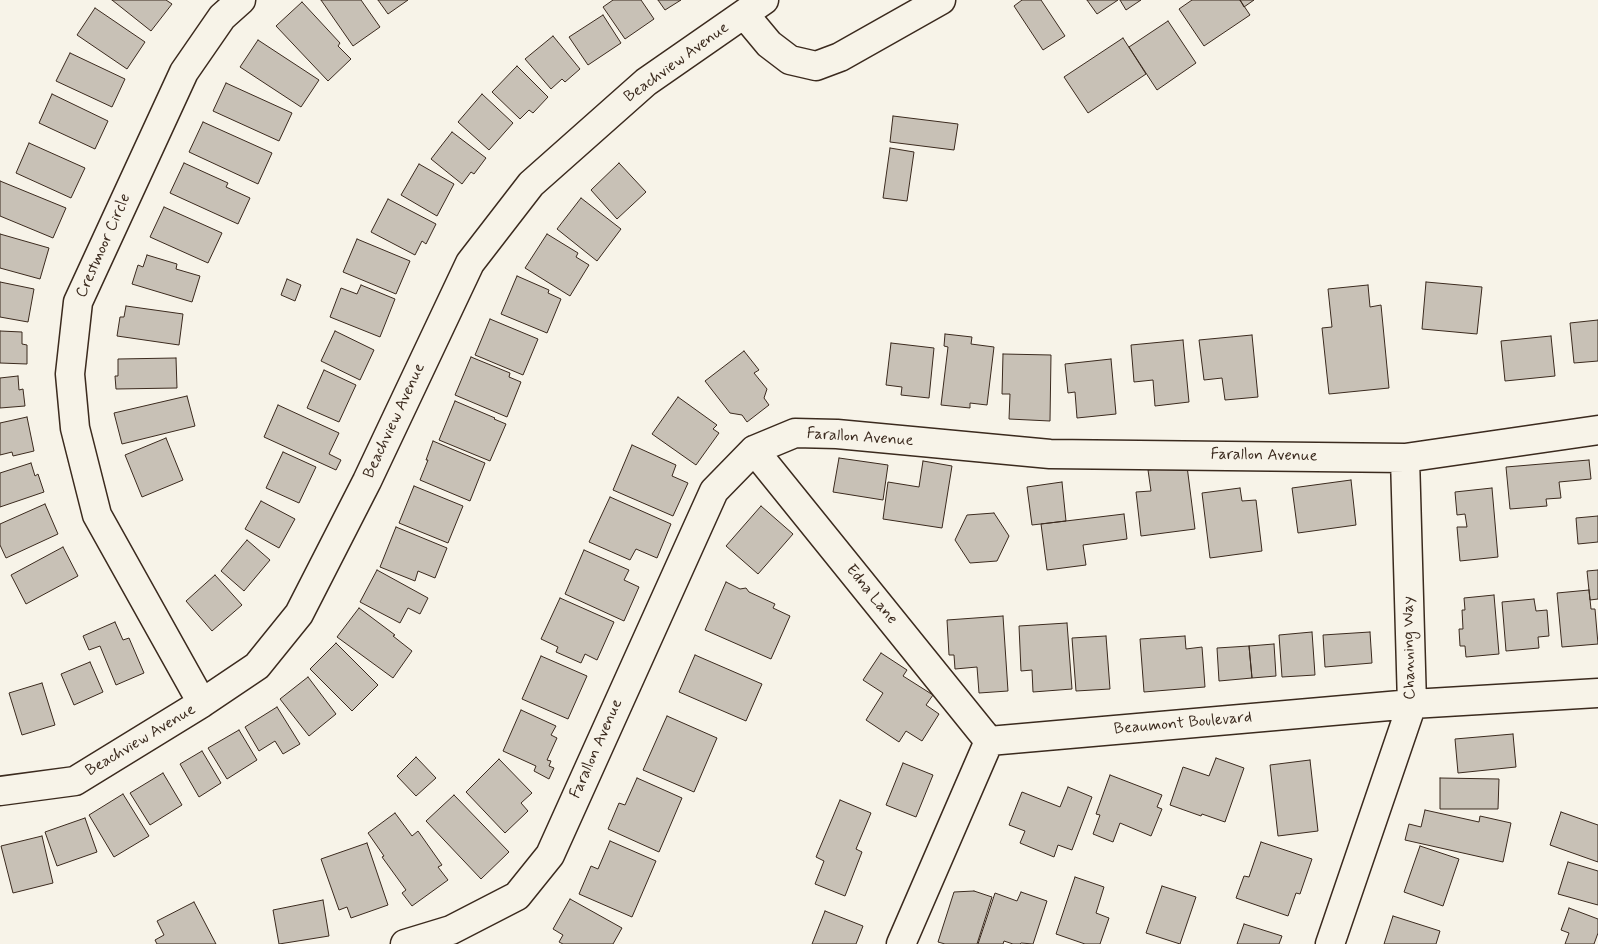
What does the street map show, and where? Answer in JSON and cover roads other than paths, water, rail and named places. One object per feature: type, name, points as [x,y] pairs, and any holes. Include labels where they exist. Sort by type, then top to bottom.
[{"type":"street","name":"Crestmoor Circle","points":[[202,703],[97,515],[75,428],[70,374],[78,302],[184,72],[222,16],[241,0]]},
{"type":"street","points":[[754,7],[768,44],[790,60],[816,66],[840,57],[941,0]]},
{"type":"street","name":"Beachview Avenue","points":[[0,791],[76,781],[202,703],[257,666],[299,614],[367,481],[470,263],[531,184],[646,82],[754,7]]},
{"type":"street","name":"Farallon Avenue","points":[[405,944],[451,930],[517,896],[550,855],[714,492],[754,450],[795,433],[837,434],[1050,454],[1405,458],[1598,430]]},
{"type":"street","name":"Edna Lane","points":[[754,450],[988,741]]},
{"type":"street","name":"Channing Way","points":[[1330,944],[1412,704],[1405,458]]},
{"type":"street","name":"Beaumont Boulevard","points":[[988,741],[1412,704],[1598,693]]},
{"type":"street","points":[[901,944],[988,741]]}]
